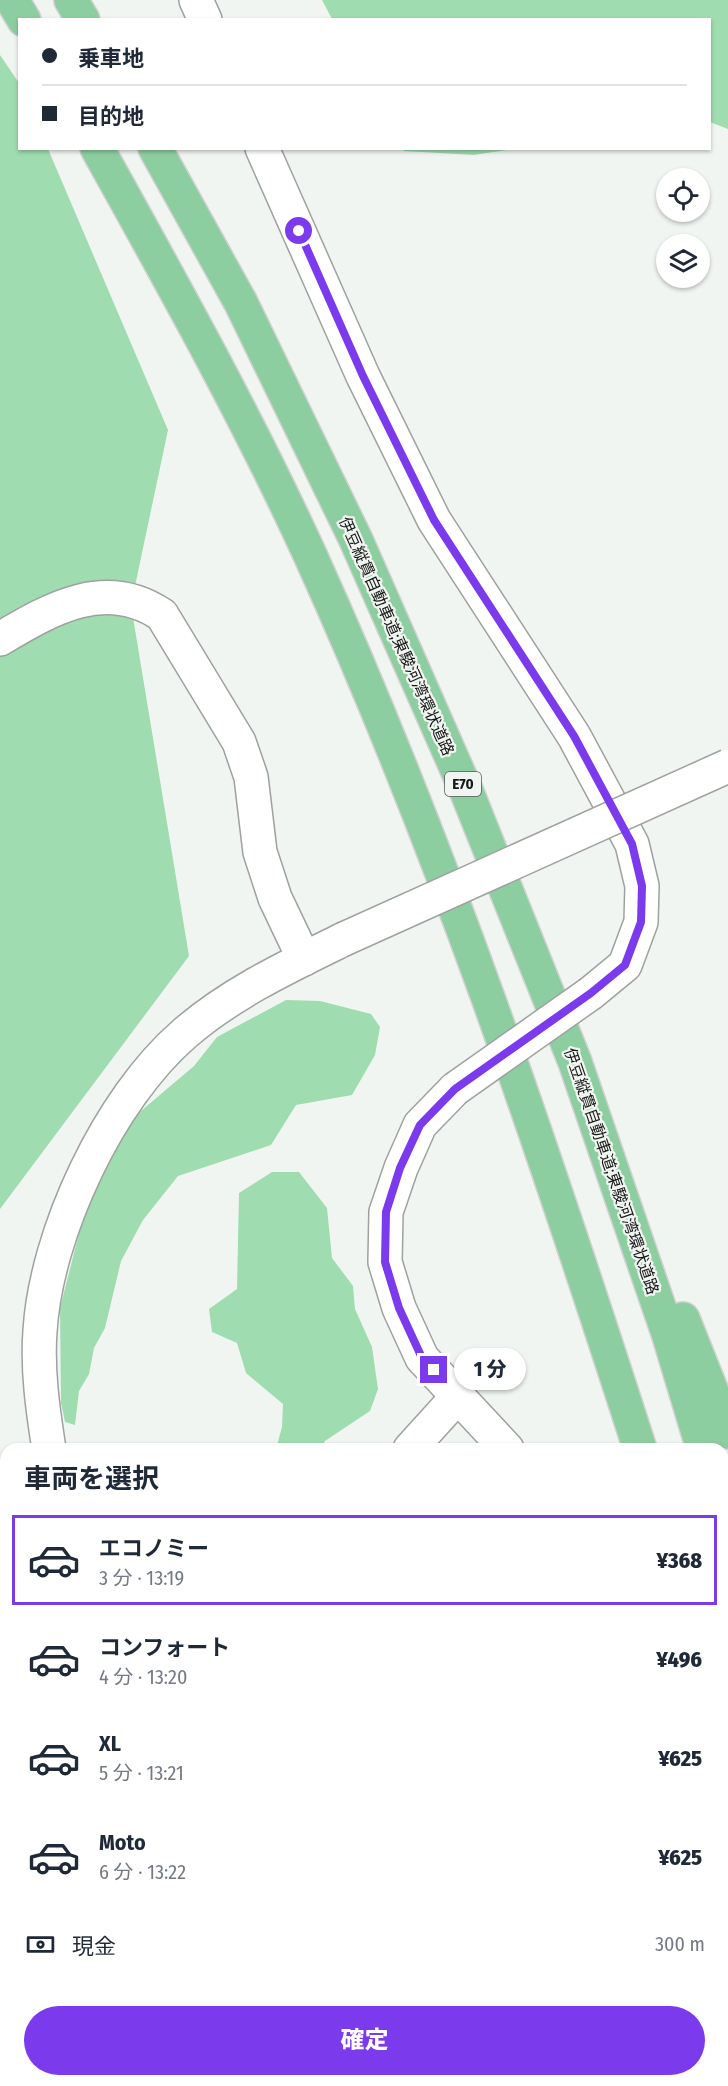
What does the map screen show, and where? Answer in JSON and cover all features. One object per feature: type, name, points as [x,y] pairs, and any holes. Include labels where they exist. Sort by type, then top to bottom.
[{"type":"highway","points":[[12,0],[23,18]]},
{"type":"highway","points":[[98,150],[204,341],[310,556],[409,788],[482,983],[578,1256],[638,1443]]},
{"type":"highway","name":"伊豆縦貫自動車道;東駿河湾環状道路","points":[[156,150],[241,303],[356,540],[466,790],[575,1062],[669,1336],[701,1443]]},
{"type":"highway","points":[[575,1062],[728,1432]]},
{"type":"highway","points":[[578,1256],[621,1443]]},
{"type":"street","points":[[196,0],[204,18]]},
{"type":"street","points":[[263,150],[363,376],[434,520],[574,736],[632,844],[642,886],[641,922],[625,965],[591,993],[455,1089],[420,1125],[400,1168],[386,1212],[385,1262],[399,1308],[422,1358],[501,1443]]},
{"type":"street","points":[[0,639],[24,625],[80,600],[113,595],[144,603],[162,615],[239,742],[251,777],[260,852],[275,898],[304,959]]},
{"type":"street","points":[[48,1443],[42,1404],[40,1331],[49,1279],[74,1193],[109,1126],[142,1078],[183,1034],[241,992],[344,939],[728,766]]},
{"type":"street","points":[[415,1443],[458,1396]]},
{"type":"green space","points":[[322,0],[728,0],[728,129],[711,122],[711,18],[331,18]]},
{"type":"green space","points":[[0,55],[18,82],[18,150],[48,150],[168,430],[131,605],[189,956],[0,1209]]},
{"type":"green space","points":[[403,150],[506,150],[474,155]]},
{"type":"green space","points":[[286,1000],[320,1001],[371,1014],[380,1027],[375,1055],[352,1095],[296,1105],[271,1145],[178,1176],[143,1220],[121,1261],[105,1328],[94,1348],[89,1374],[79,1391],[75,1425],[65,1422],[61,1403],[60,1308],[86,1206],[135,1116],[194,1066],[217,1037]]},
{"type":"green space","points":[[272,1172],[299,1172],[327,1208],[332,1258],[353,1286],[355,1309],[372,1347],[378,1389],[370,1411],[324,1443],[278,1443],[282,1427],[283,1404],[246,1373],[237,1343],[212,1332],[209,1309],[237,1289],[239,1193]]},
{"type":"route","points":[[299,231],[363,376],[434,520],[574,736],[632,844],[642,886],[641,922],[625,965],[591,993],[455,1089],[420,1125],[400,1168],[386,1212],[385,1262],[399,1308],[422,1358],[434,1370]]}]
